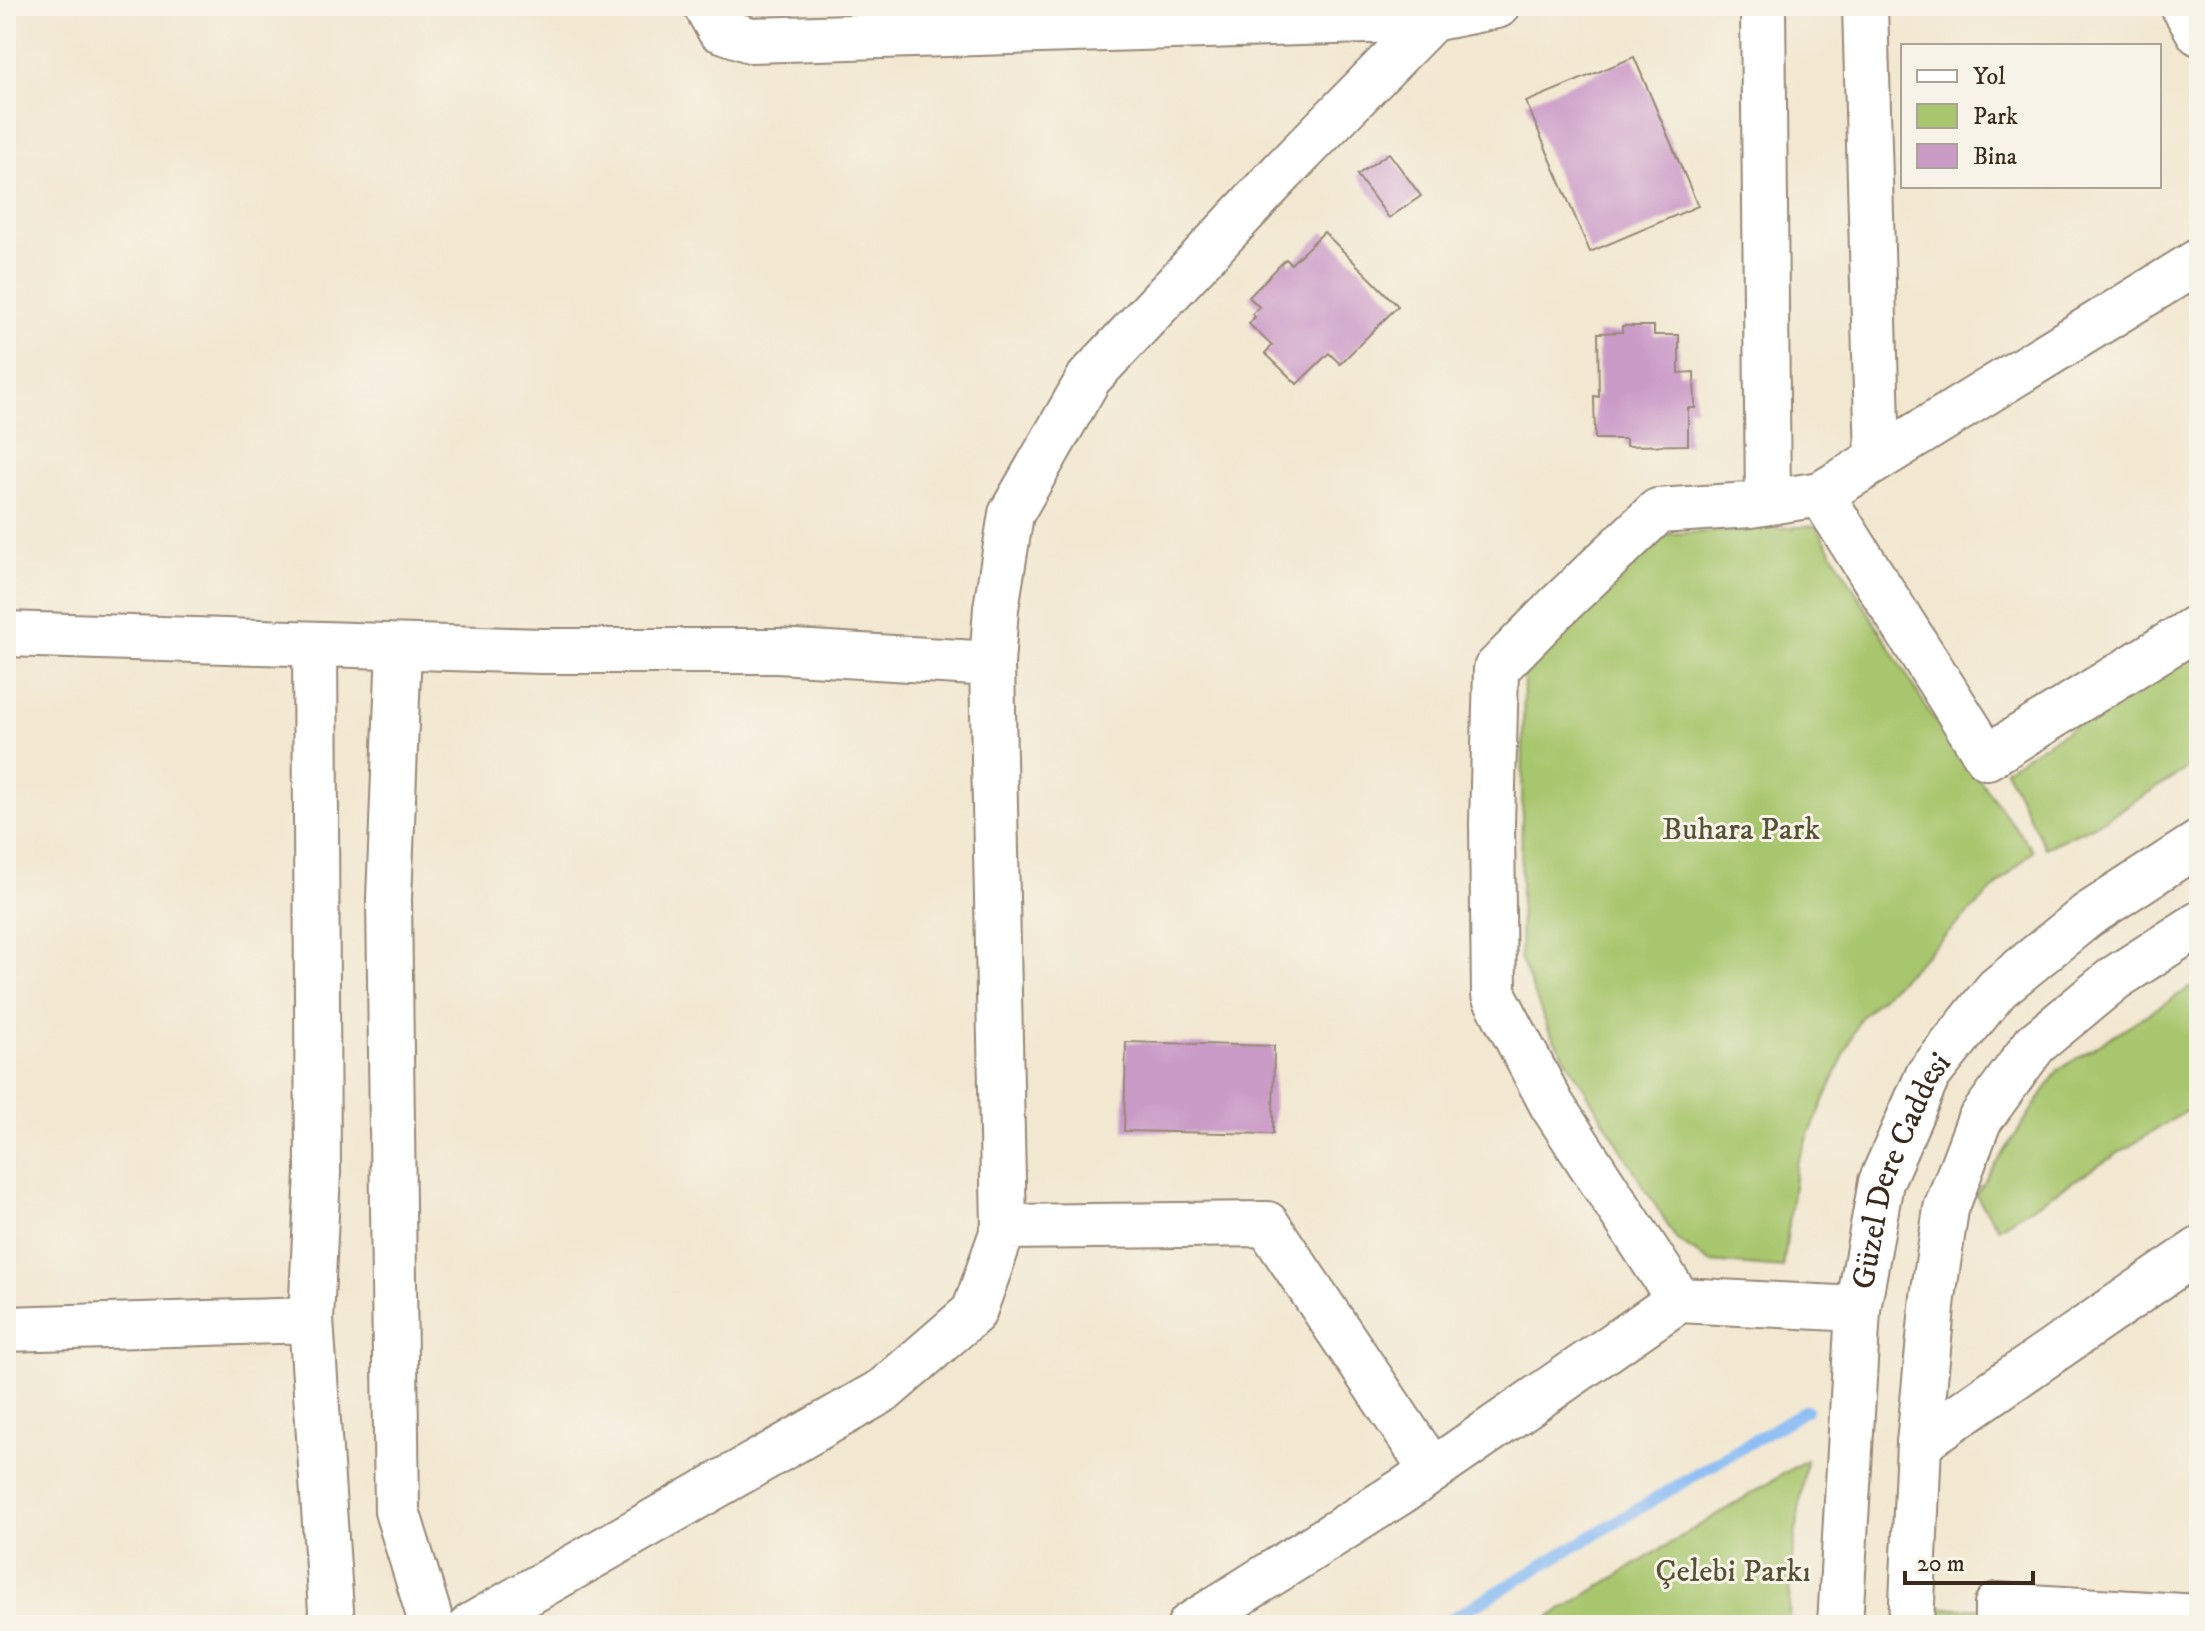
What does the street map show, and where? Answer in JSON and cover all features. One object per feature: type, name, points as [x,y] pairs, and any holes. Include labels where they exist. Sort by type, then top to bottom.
[{"type":"street","points":[[706,6],[719,29],[750,40],[1432,13],[1497,6]]},
{"type":"street","points":[[1763,6],[1768,502]]},
{"type":"street","points":[[1865,6],[1878,459]]},
{"type":"street","points":[[2183,6],[2199,33]]},
{"type":"street","points":[[472,1625],[884,1390],[974,1312],[1004,1227],[992,664],[996,608],[1011,514],[1089,378],[1432,13]]},
{"type":"street","points":[[1679,1300],[1552,1105],[1494,995],[1492,824],[1496,669],[1658,511],[1768,502],[1821,494],[2199,261]]},
{"type":"street","points":[[1821,494],[1987,757],[2199,626]]},
{"type":"street","points":[[6,634],[542,651],[778,651],[992,664]]},
{"type":"street","points":[[315,644],[318,1173],[311,1320],[332,1625]]},
{"type":"street","points":[[399,647],[389,899],[397,1511],[432,1625]]},
{"type":"street","name":"Güzel Dere Caddesi","points":[[1840,1625],[1858,1309],[1881,1182],[1928,1075],[1997,989],[2088,915],[2199,843]]},
{"type":"street","name":"Güzel Dere Caddesi","points":[[1911,1625],[1919,1443],[1933,1297],[1946,1209],[1979,1121],[2035,1044],[2115,978],[2199,924]]},
{"type":"street","points":[[1004,1227],[1267,1224],[1432,1470]]},
{"type":"street","points":[[1919,1443],[2199,1250]]},
{"type":"street","points":[[1190,1625],[1432,1470],[1679,1300],[1858,1309]]},
{"type":"street","points":[[6,1329],[311,1320]]},
{"type":"street","points":[[1997,1625],[1997,1605],[2199,1617]]},
{"type":"green space","name":"Buhara Park","points":[[1816,526],[1931,715],[2033,851],[1860,1018],[1797,1163],[1783,1268],[1710,1262],[1676,1239],[1548,1029],[1520,957],[1524,670],[1668,534]]},
{"type":"green space","points":[[2199,649],[2199,761],[2104,820],[2045,848],[2005,769]]},
{"type":"green space","points":[[2199,982],[2199,1103],[1998,1228],[1976,1195],[2058,1070]]},
{"type":"green space","name":"Çelebi Parkı","points":[[1806,1460],[1790,1574],[1789,1625],[1537,1625]]},
{"type":"green space","points":[[1938,1608],[1985,1608],[1985,1625],[1937,1625]]},
{"type":"building","points":[[1634,57],[1698,206],[1590,252],[1526,102]]},
{"type":"building","points":[[1389,153],[1421,196],[1389,218],[1357,175]]},
{"type":"building","points":[[1324,232],[1398,306],[1340,364],[1329,353],[1297,384],[1265,353],[1272,346],[1249,324],[1255,317],[1252,314],[1259,307],[1249,297],[1286,259],[1291,264]]},
{"type":"building","points":[[1622,326],[1654,326],[1654,335],[1679,335],[1679,373],[1694,372],[1695,408],[1688,408],[1688,445],[1626,446],[1626,439],[1595,439],[1594,396],[1599,397],[1598,333],[1622,332]]},
{"type":"building","points":[[1126,1042],[1274,1046],[1273,1134],[1124,1131]]},
{"type":"waterway","points":[[1441,1625],[1806,1410]]}]
